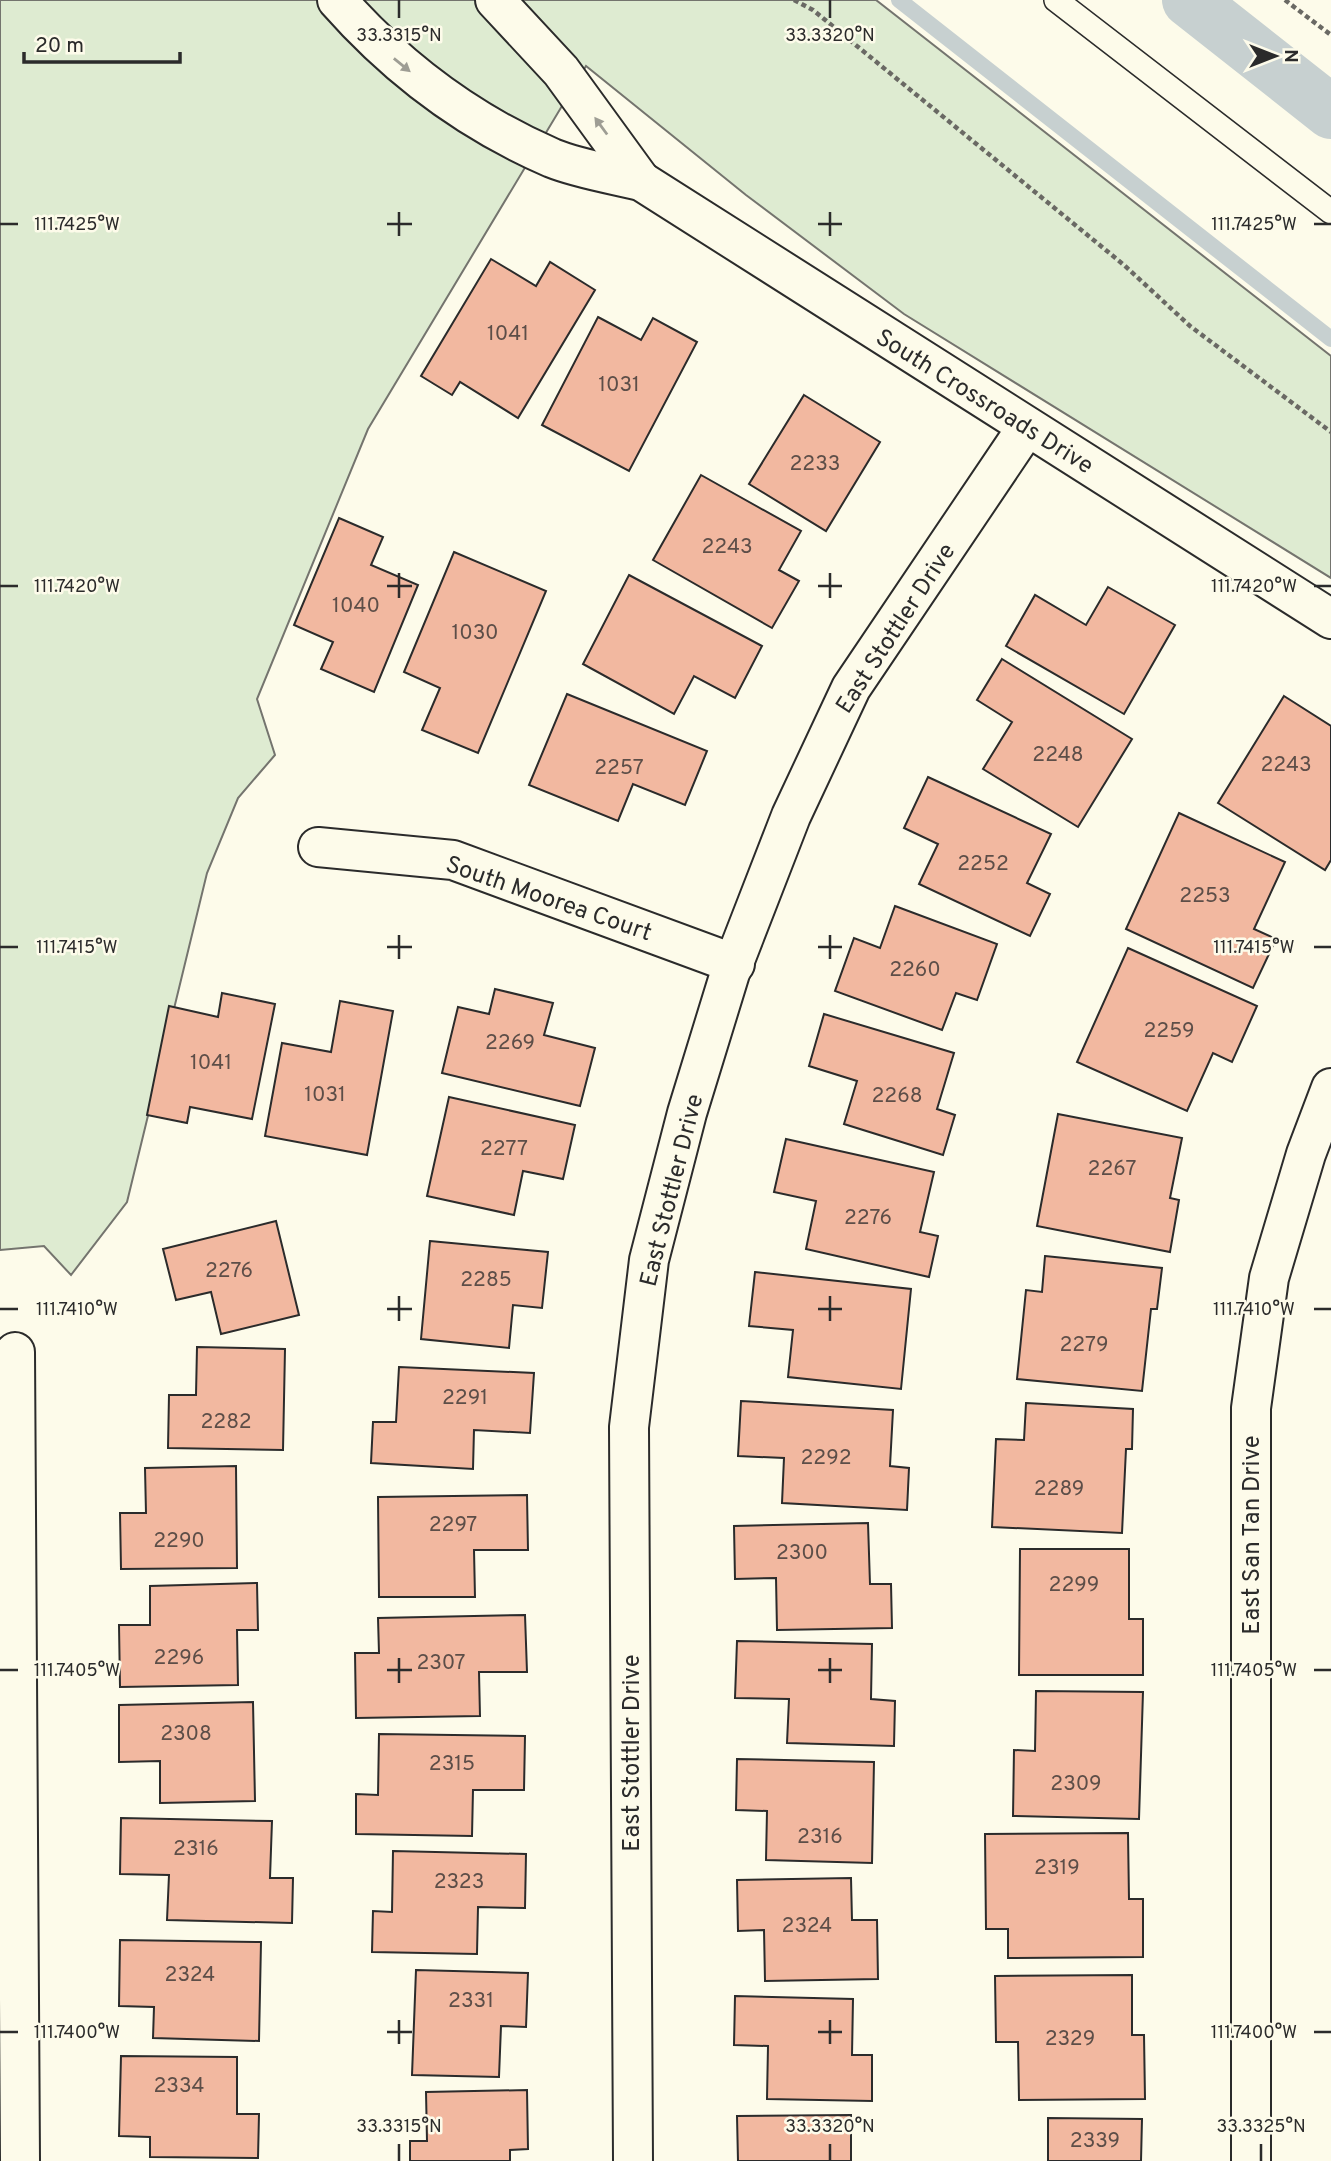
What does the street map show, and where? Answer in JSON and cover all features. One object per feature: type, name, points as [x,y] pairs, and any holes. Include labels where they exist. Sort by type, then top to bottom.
[{"type":"street","name":"South Crossroads Drive","points":[[337,0],[374,43],[435,92],[554,158],[641,181],[1331,619]]},
{"type":"street","name":"South Crossroads Drive","points":[[495,0],[561,71],[641,181]]},
{"type":"street","name":"East Stottler Drive","points":[[633,2161],[629,1427],[649,1260],[687,1113],[734,964],[790,816],[851,688],[1027,427]]},
{"type":"street","name":"South Moorea Court","points":[[318,847],[453,860],[734,964]]},
{"type":"street","name":"East San Tan Drive","points":[[1251,2161],[1251,1408],[1269,1278],[1306,1154],[1331,1088]]},
{"type":"street","points":[[15,1352],[20,2161]]},
{"type":"lane","points":[[1056,0],[1331,212]]},
{"type":"path","points":[[794,0],[813,10],[1124,265],[1190,326],[1331,432]]},
{"type":"path","points":[[1285,0],[1331,35]]},
{"type":"green space","points":[[0,0],[876,0],[1331,356],[1331,578],[904,314],[746,195],[586,66],[368,429],[257,699],[275,755],[238,798],[207,873],[127,1202],[71,1275],[44,1246],[0,1250]]},
{"type":"building","points":[[491,259],[536,286],[550,262],[595,290],[518,418],[460,382],[452,395],[421,376]]},
{"type":"building","points":[[598,317],[641,340],[653,318],[697,342],[629,471],[542,425]]},
{"type":"building","points":[[804,395],[880,442],[826,531],[749,484]]},
{"type":"building","points":[[701,475],[801,531],[779,570],[799,581],[772,628],[653,560]]},
{"type":"building","points":[[339,518],[383,537],[371,565],[418,585],[374,692],[321,669],[333,642],[294,625]]},
{"type":"building","points":[[454,552],[546,591],[478,753],[422,730],[440,688],[404,672]]},
{"type":"building","points":[[629,575],[762,646],[735,698],[694,676],[674,714],[583,664]]},
{"type":"building","points":[[1108,587],[1175,625],[1124,714],[1006,646],[1035,595],[1086,625]]},
{"type":"building","points":[[1002,659],[1132,739],[1078,827],[983,769],[1012,722],[977,700]]},
{"type":"building","points":[[567,694],[707,751],[685,805],[633,784],[618,821],[529,785]]},
{"type":"building","points":[[1284,696],[1331,726],[1331,860],[1325,870],[1218,803]]},
{"type":"building","points":[[928,777],[1051,834],[1027,883],[1050,894],[1030,936],[919,884],[938,844],[904,828]]},
{"type":"building","points":[[1179,813],[1285,862],[1254,929],[1276,939],[1253,988],[1126,929]]},
{"type":"building","points":[[895,906],[997,944],[977,1000],[956,993],[942,1030],[835,991],[854,938],[880,948]]},
{"type":"building","points":[[1128,948],[1257,1006],[1232,1062],[1213,1053],[1187,1111],[1077,1062]]},
{"type":"building","points":[[495,989],[553,1003],[544,1035],[595,1048],[580,1106],[442,1073],[458,1007],[489,1014]]},
{"type":"building","points":[[222,993],[275,1004],[252,1119],[190,1107],[187,1123],[147,1115],[169,1006],[218,1017]]},
{"type":"building","points":[[340,1001],[393,1011],[367,1155],[265,1136],[282,1043],[331,1052]]},
{"type":"building","points":[[824,1014],[954,1053],[937,1109],[955,1115],[943,1155],[844,1124],[857,1081],[809,1066]]},
{"type":"building","points":[[449,1097],[575,1125],[563,1179],[523,1171],[514,1215],[427,1196]]},
{"type":"building","points":[[1058,1114],[1182,1138],[1170,1198],[1179,1200],[1170,1252],[1037,1226]]},
{"type":"building","points":[[786,1139],[934,1172],[920,1232],[938,1236],[929,1277],[806,1249],[816,1201],[774,1192]]},
{"type":"building","points":[[276,1221],[299,1315],[221,1334],[211,1292],[176,1300],[163,1249]]},
{"type":"building","points":[[430,1241],[548,1252],[542,1308],[513,1305],[509,1348],[421,1339]]},
{"type":"building","points":[[1045,1256],[1162,1268],[1157,1309],[1151,1309],[1142,1391],[1017,1379],[1026,1290],[1042,1292]]},
{"type":"building","points":[[755,1272],[911,1289],[901,1389],[788,1377],[793,1330],[749,1326]]},
{"type":"building","points":[[197,1347],[285,1349],[283,1450],[168,1448],[169,1395],[196,1395]]},
{"type":"building","points":[[399,1367],[534,1373],[530,1433],[474,1430],[473,1469],[371,1463],[373,1422],[396,1422]]},
{"type":"building","points":[[741,1401],[893,1410],[890,1466],[909,1468],[907,1510],[782,1503],[784,1458],[738,1456]]},
{"type":"building","points":[[1026,1403],[1133,1409],[1132,1449],[1126,1449],[1122,1533],[992,1527],[996,1439],[1024,1440]]},
{"type":"building","points":[[236,1466],[237,1568],[121,1569],[120,1513],[146,1513],[145,1468]]},
{"type":"building","points":[[527,1495],[528,1550],[474,1550],[475,1597],[379,1597],[378,1497]]},
{"type":"building","points":[[868,1523],[870,1584],[891,1584],[892,1628],[777,1630],[776,1578],[735,1579],[734,1526]]},
{"type":"building","points":[[1020,1549],[1129,1549],[1129,1619],[1143,1619],[1143,1675],[1019,1675]]},
{"type":"building","points":[[257,1583],[258,1630],[237,1630],[238,1685],[120,1687],[119,1625],[150,1625],[150,1586]]},
{"type":"building","points":[[525,1615],[527,1672],[479,1672],[480,1716],[356,1718],[355,1653],[379,1653],[378,1618]]},
{"type":"building","points":[[737,1641],[872,1644],[871,1699],[895,1701],[894,1746],[787,1743],[789,1699],[735,1698]]},
{"type":"building","points":[[1036,1691],[1143,1692],[1139,1819],[1013,1816],[1014,1750],[1035,1751]]},
{"type":"building","points":[[253,1702],[255,1801],[160,1803],[160,1761],[119,1762],[119,1705]]},
{"type":"building","points":[[379,1734],[525,1736],[524,1790],[473,1790],[472,1836],[356,1834],[356,1794],[378,1795]]},
{"type":"building","points":[[737,1759],[874,1762],[872,1863],[766,1860],[767,1811],[736,1810]]},
{"type":"building","points":[[121,1818],[272,1821],[270,1878],[293,1878],[292,1923],[167,1920],[169,1875],[120,1874]]},
{"type":"building","points":[[1128,1833],[1129,1899],[1143,1899],[1143,1957],[1008,1958],[1008,1929],[986,1929],[985,1834]]},
{"type":"building","points":[[393,1851],[526,1854],[525,1908],[478,1907],[477,1954],[372,1952],[373,1911],[392,1912]]},
{"type":"building","points":[[851,1878],[852,1920],[877,1920],[878,1979],[765,1981],[764,1930],[738,1931],[737,1880]]},
{"type":"building","points":[[120,1940],[261,1942],[259,2041],[153,2038],[154,2007],[119,2006]]},
{"type":"building","points":[[416,1970],[528,1973],[526,2027],[501,2026],[499,2077],[412,2075]]},
{"type":"building","points":[[1132,1975],[1132,2035],[1144,2035],[1145,2099],[1019,2100],[1018,2042],[996,2042],[995,1976]]},
{"type":"building","points":[[735,1996],[853,1999],[852,2055],[872,2055],[872,2101],[767,2099],[768,2046],[734,2045]]},
{"type":"building","points":[[121,2056],[237,2057],[237,2114],[259,2114],[258,2158],[150,2157],[150,2137],[119,2136]]},
{"type":"building","points":[[527,2090],[528,2149],[510,2150],[510,2161],[410,2161],[410,2141],[427,2141],[426,2092]]},
{"type":"building","points":[[851,2115],[851,2161],[738,2161],[737,2116]]},
{"type":"building","points":[[1048,2118],[1142,2119],[1141,2161],[1048,2161]]},
{"type":"waterway","points":[[899,0],[1331,339]]},
{"type":"waterway","points":[[1189,0],[1331,112]]}]
